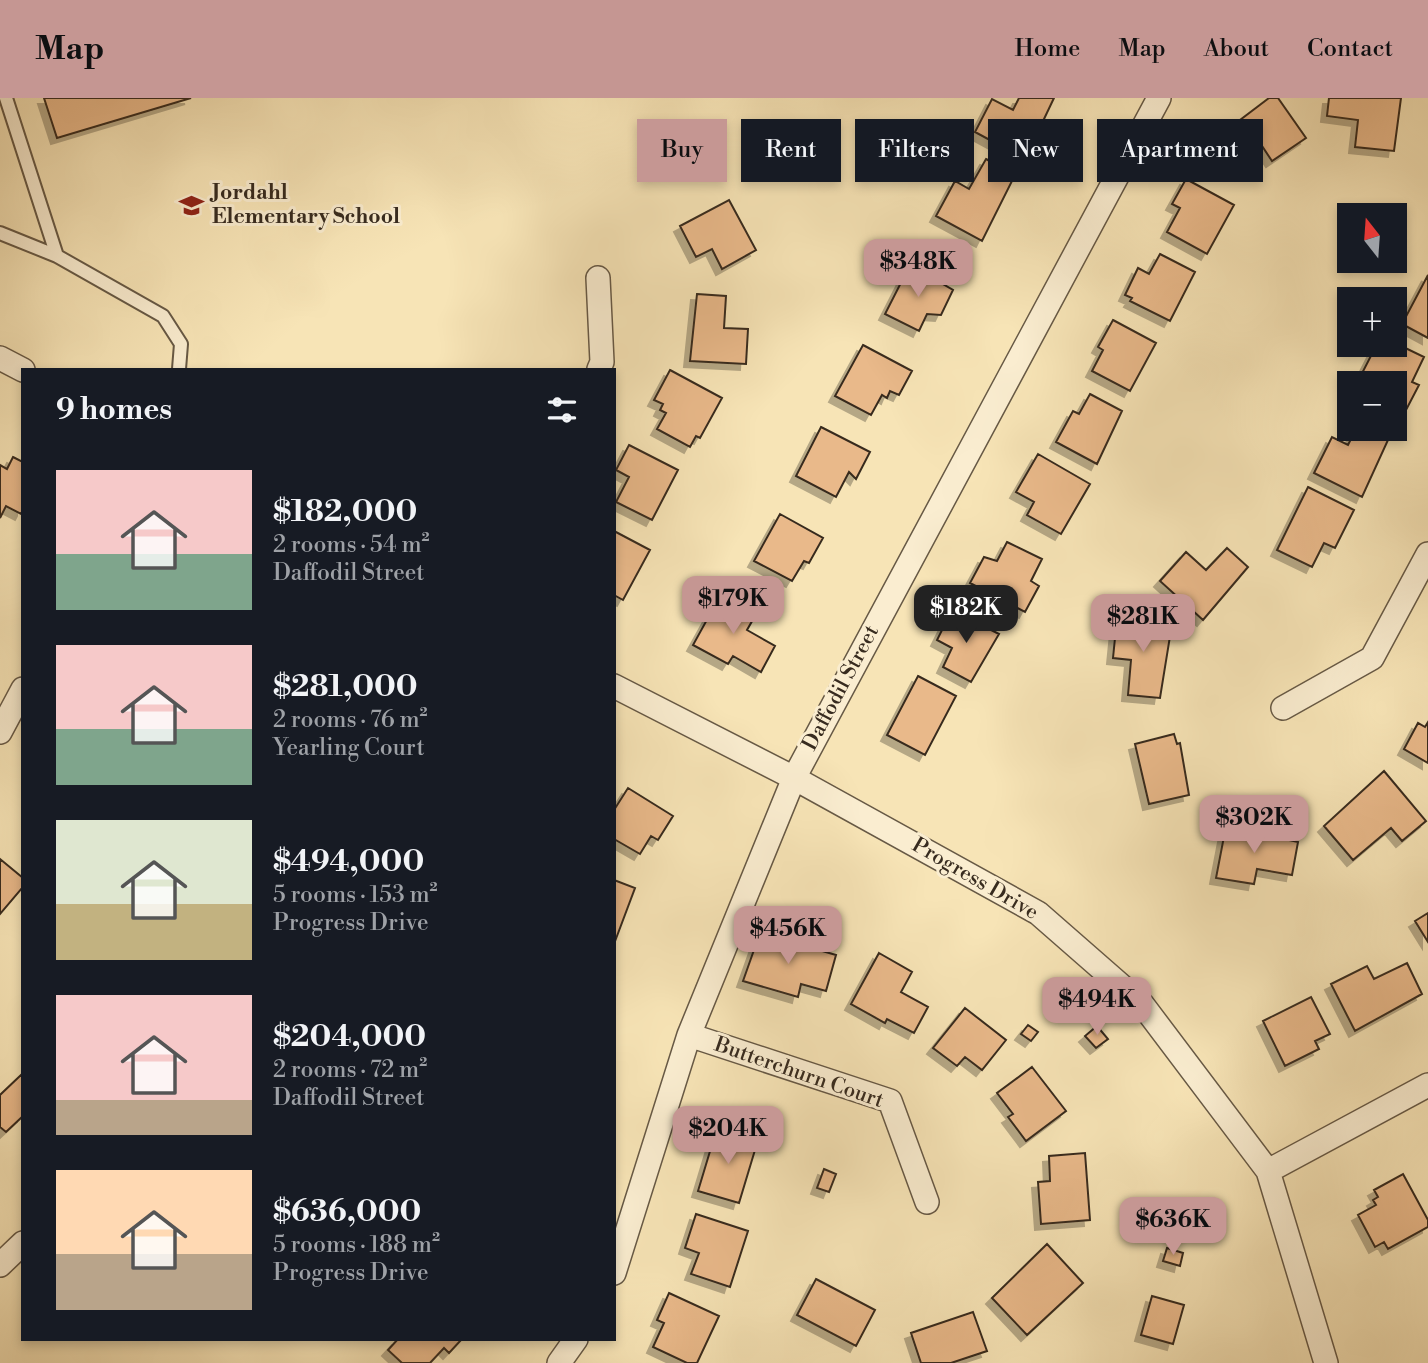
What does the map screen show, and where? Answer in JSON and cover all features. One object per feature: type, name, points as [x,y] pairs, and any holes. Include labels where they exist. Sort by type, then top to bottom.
[{"type":"street","name":"Daffodil Street","points":[[616,1267],[689,1035],[794,778],[1159,98]]},
{"type":"street","points":[[598,278],[602,362],[599,368]]},
{"type":"street","points":[[0,358],[21,369]]},
{"type":"street","points":[[1283,708],[1372,658],[1428,554]]},
{"type":"street","name":"Progress Drive","points":[[616,687],[794,778],[1038,913],[1142,1004],[1268,1171],[1326,1363]]},
{"type":"street","points":[[0,733],[21,694]]},
{"type":"street","name":"Butterchurn Court","points":[[689,1035],[890,1101],[927,1202]]},
{"type":"street","points":[[1268,1171],[1428,1085]]},
{"type":"street","points":[[0,1265],[21,1245]]},
{"type":"street","points":[[559,1363],[575,1341]]},
{"type":"lane","points":[[6,98],[57,256]]},
{"type":"lane","points":[[0,233],[57,256],[163,316],[181,344],[179,368]]},
{"type":"building","points":[[44,98],[191,98],[57,138]]},
{"type":"building","points":[[1019,98],[1054,98],[1044,119],[988,119],[988,139],[975,132],[992,99],[1013,110]]},
{"type":"building","points":[[1269,98],[1278,98],[1306,138],[1272,161],[1263,148],[1263,119],[1241,119]]},
{"type":"building","points":[[1329,98],[1401,98],[1394,151],[1355,147],[1358,120],[1327,116]]},
{"type":"building","points":[[986,159],[988,182],[1012,182],[982,241],[936,216],[954,182],[969,189]]},
{"type":"building","points":[[1184,182],[1192,182],[1234,205],[1207,254],[1167,232],[1180,208],[1172,204]]},
{"type":"building","points":[[729,200],[756,250],[722,269],[712,249],[696,257],[680,226]]},
{"type":"building","points":[[1160,254],[1195,272],[1170,321],[1130,301],[1132,298],[1125,295],[1138,268],[1149,274]]},
{"type":"building","points":[[910,265],[953,290],[941,315],[927,314],[919,331],[885,314]]},
{"type":"building","points":[[1428,275],[1428,338],[1407,327],[1407,315]]},
{"type":"building","points":[[697,294],[726,296],[724,328],[748,329],[746,364],[690,361]]},
{"type":"building","points":[[1113,320],[1156,343],[1130,391],[1092,371],[1103,350],[1098,347]]},
{"type":"building","points":[[863,345],[912,371],[899,395],[890,391],[887,398],[882,395],[871,415],[835,396]]},
{"type":"building","points":[[1407,349],[1424,357],[1412,382],[1419,385],[1407,408],[1407,371],[1363,371],[1370,357],[1407,357]]},
{"type":"building","points":[[670,370],[722,398],[700,438],[696,436],[690,447],[657,429],[666,413],[660,410],[663,404],[654,400]]},
{"type":"building","points":[[1090,394],[1122,411],[1097,464],[1056,442],[1073,411],[1079,414]]},
{"type":"building","points":[[821,427],[870,452],[856,479],[849,472],[836,497],[796,476]]},
{"type":"building","points":[[1332,437],[1348,445],[1350,441],[1388,441],[1362,497],[1314,473]]},
{"type":"building","points":[[629,445],[678,470],[652,520],[616,502],[629,477],[616,470]]},
{"type":"building","points":[[1038,454],[1090,484],[1061,534],[1027,515],[1034,502],[1016,492]]},
{"type":"building","points":[[13,457],[21,461],[21,514],[6,506],[0,518],[0,465],[7,469]]},
{"type":"building","points":[[1308,487],[1354,510],[1335,548],[1324,543],[1312,567],[1277,550]]},
{"type":"building","points":[[780,514],[823,538],[809,563],[804,561],[792,581],[754,561]]},
{"type":"building","points":[[616,532],[650,550],[623,600],[616,596]]},
{"type":"building","points":[[1007,542],[1042,559],[1031,581],[1039,586],[1025,612],[970,583],[984,557],[997,561]]},
{"type":"building","points":[[1227,548],[1248,567],[1203,620],[1160,581],[1186,552],[1206,570]]},
{"type":"building","points":[[720,596],[755,616],[747,630],[775,646],[761,672],[733,656],[728,664],[693,645]]},
{"type":"building","points":[[952,610],[999,634],[971,682],[943,667],[952,648],[937,640]]},
{"type":"building","points":[[1117,618],[1172,624],[1160,698],[1128,695],[1131,660],[1113,658]]},
{"type":"building","points":[[918,676],[956,696],[925,755],[887,735]]},
{"type":"building","points":[[1428,722],[1428,763],[1404,749],[1418,723],[1425,727]]},
{"type":"building","points":[[1174,734],[1177,744],[1180,743],[1189,795],[1149,804],[1135,744]]},
{"type":"building","points":[[1384,771],[1426,821],[1402,841],[1391,828],[1353,860],[1324,826]]},
{"type":"building","points":[[628,788],[673,816],[658,840],[651,836],[640,854],[616,840],[616,807]]},
{"type":"building","points":[[1226,826],[1298,842],[1292,875],[1257,869],[1254,884],[1216,878]]},
{"type":"building","points":[[0,859],[21,876],[21,889],[0,914]]},
{"type":"building","points":[[616,881],[635,888],[616,939]]},
{"type":"building","points":[[1428,913],[1428,942],[1415,921]]},
{"type":"building","points":[[760,933],[836,955],[826,991],[801,984],[798,997],[743,981]]},
{"type":"building","points":[[879,953],[912,972],[901,992],[928,1007],[914,1033],[887,1019],[885,1023],[851,1004]]},
{"type":"building","points":[[1407,963],[1422,994],[1355,1031],[1331,984],[1367,966],[1374,979]]},
{"type":"building","points":[[1311,997],[1330,1034],[1315,1041],[1319,1049],[1285,1066],[1263,1021]]},
{"type":"building","points":[[965,1008],[1006,1040],[982,1070],[965,1057],[957,1066],[933,1048]]},
{"type":"building","points":[[1028,1025],[1038,1032],[1031,1041],[1021,1034]]},
{"type":"building","points":[[1097,1026],[1108,1039],[1096,1048],[1085,1036]]},
{"type":"building","points":[[1032,1067],[1066,1111],[1026,1141],[1008,1117],[1013,1114],[997,1093]]},
{"type":"building","points":[[21,1075],[21,1118],[6,1132],[0,1127],[0,1095]]},
{"type":"building","points":[[717,1128],[758,1140],[739,1203],[698,1191]]},
{"type":"building","points":[[1085,1153],[1090,1220],[1041,1224],[1038,1182],[1050,1181],[1049,1156]]},
{"type":"building","points":[[824,1169],[836,1174],[829,1192],[817,1188]]},
{"type":"building","points":[[1403,1174],[1428,1220],[1428,1227],[1388,1249],[1384,1242],[1375,1247],[1358,1215],[1376,1205],[1373,1200],[1378,1197],[1374,1190]]},
{"type":"building","points":[[696,1214],[748,1231],[730,1287],[691,1274],[699,1253],[685,1248]]},
{"type":"building","points":[[1047,1244],[1083,1283],[1027,1335],[992,1298]]},
{"type":"building","points":[[1167,1248],[1183,1253],[1180,1266],[1163,1261]]},
{"type":"building","points":[[816,1279],[875,1310],[856,1346],[797,1315]]},
{"type":"building","points":[[669,1293],[719,1316],[697,1363],[687,1363],[653,1347],[664,1323],[657,1320]]},
{"type":"building","points":[[1152,1296],[1184,1305],[1173,1344],[1141,1335]]},
{"type":"building","points":[[973,1312],[987,1351],[951,1363],[921,1363],[911,1333]]},
{"type":"building","points":[[396,1341],[460,1341],[449,1353],[444,1348],[430,1363],[402,1363],[388,1350]]},
{"type":"place","name":"Jordahl Elementary School","points":[[192,205]]}]
